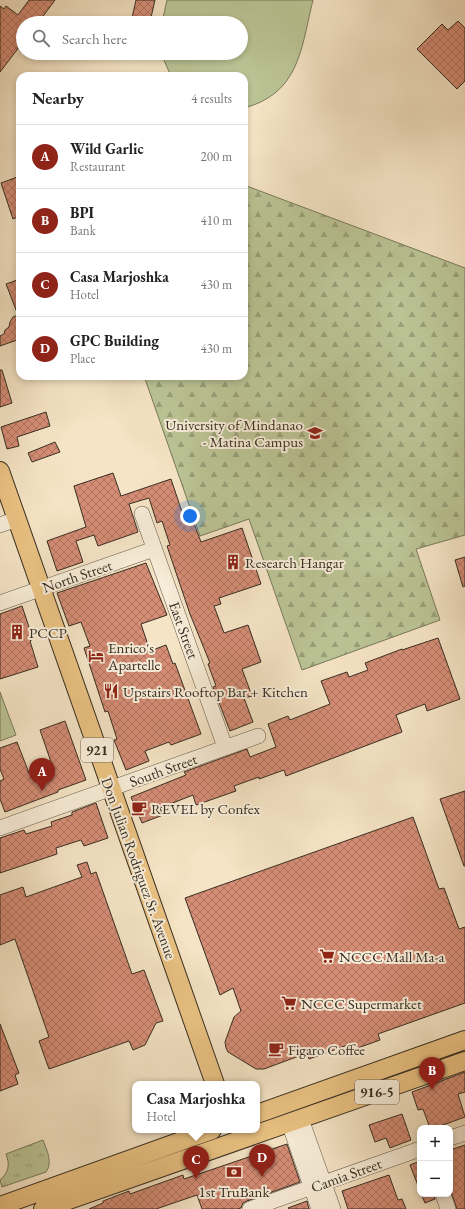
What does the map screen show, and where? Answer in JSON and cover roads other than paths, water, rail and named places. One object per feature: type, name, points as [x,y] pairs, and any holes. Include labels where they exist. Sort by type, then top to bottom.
[{"type":"main road","name":"Don Julian Rodriguez Sr. Avenue","points":[[0,471],[214,1081]]},
{"type":"main road","name":"916-5","points":[[260,1113],[465,1040]]},
{"type":"main road","name":"916-5","points":[[260,1129],[295,1121],[465,1061]]},
{"type":"main road","points":[[0,1206],[204,1133]]},
{"type":"main road","name":"916-5","points":[[43,1209],[233,1136],[245,1133]]},
{"type":"street","name":"East Street","points":[[142,514],[225,747]]},
{"type":"street","points":[[0,525],[17,519]]},
{"type":"street","name":"North Street","points":[[0,603],[154,549]]},
{"type":"street","name":"South Street","points":[[0,828],[258,736]]},
{"type":"street","points":[[295,1121],[318,1185],[333,1209]]},
{"type":"street","points":[[453,1137],[465,1133]]},
{"type":"street","name":"Camia Street","points":[[250,1209],[417,1150]]},
{"type":"street","points":[[318,1185],[319,1209]]},
{"type":"street","points":[[444,1197],[448,1209]]},
{"type":"place","name":"University of Mindanao - Matina Campus","points":[[315,433]]},
{"type":"place","name":"Research Hangar","points":[[233,562]]},
{"type":"place","name":"PCCP","points":[[17,632]]},
{"type":"place","name":"Enrico's Apartelle","points":[[96,656]]},
{"type":"place","name":"Upstairs Rooftop Bar + Kitchen","points":[[111,691]]},
{"type":"place","name":"Wild Garlic","points":[[42,791]]},
{"type":"place","name":"REVEL by Confex","points":[[139,808]]},
{"type":"place","name":"NCCC Mall Ma-a","points":[[327,956]]},
{"type":"place","name":"NCCC Supermarket","points":[[289,1003]]},
{"type":"place","name":"Figaro Coffee","points":[[276,1049]]},
{"type":"place","name":"BPI","points":[[432,1090]]},
{"type":"place","name":"1st TruBank","points":[[234,1172]]},
{"type":"place","name":"GPC Building","points":[[262,1177]]},
{"type":"place","name":"Casa Marjoshka","points":[[196,1179]]}]
